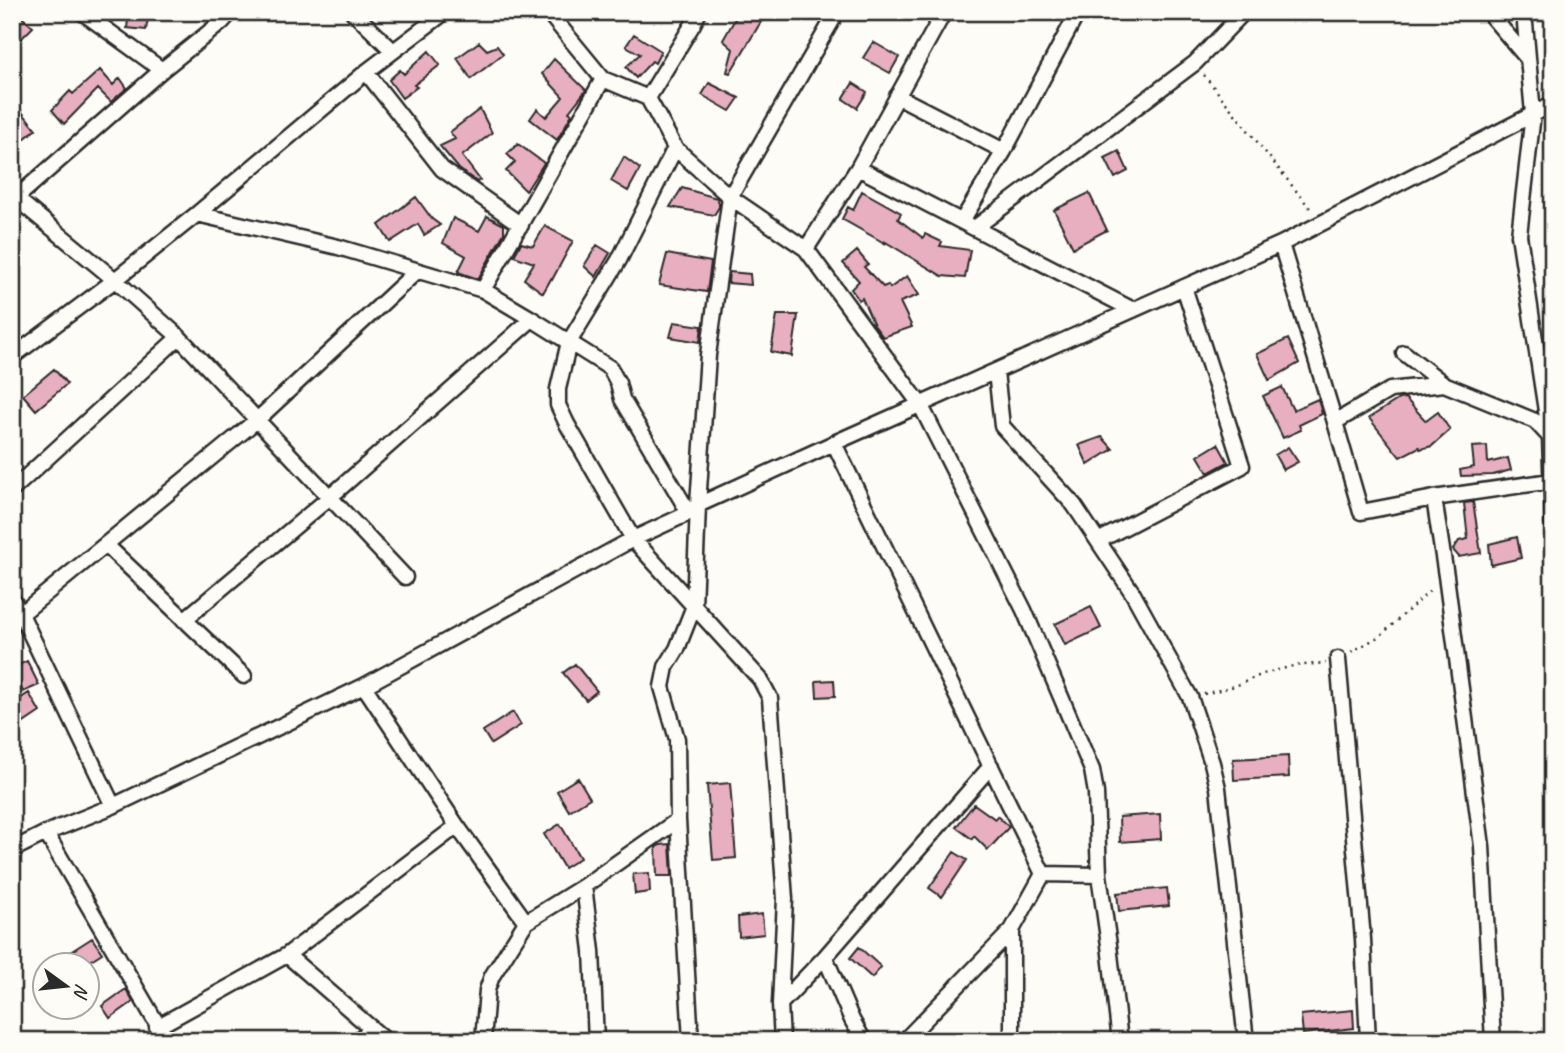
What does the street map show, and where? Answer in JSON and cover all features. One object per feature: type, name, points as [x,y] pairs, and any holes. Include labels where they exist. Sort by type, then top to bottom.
[{"type":"street","points":[[82,12],[162,69]]},
{"type":"street","points":[[231,12],[14,197],[115,280],[178,337],[405,577]]},
{"type":"street","points":[[353,12],[393,51]]},
{"type":"street","points":[[12,358],[115,280],[366,72],[445,12]]},
{"type":"street","points":[[548,12],[603,79],[649,98],[675,148],[730,197],[806,249],[920,404],[1024,610],[1092,770],[1096,793],[1099,875],[1120,1041]]},
{"type":"street","points":[[649,98],[699,12]]},
{"type":"street","points":[[691,1041],[678,820],[677,739],[662,687],[666,667],[677,649],[694,607],[694,509],[708,355],[730,197],[836,12]]},
{"type":"street","points":[[806,249],[858,167],[944,12]]},
{"type":"street","points":[[969,224],[1004,151],[1079,12]]},
{"type":"street","points":[[1488,12],[1527,58]]},
{"type":"street","points":[[1524,12],[1533,114],[1519,235],[1550,437],[1553,524]]},
{"type":"street","points":[[969,224],[1195,63],[1240,14]]},
{"type":"street","points":[[366,72],[442,169],[521,225]]},
{"type":"street","points":[[483,290],[603,79]]},
{"type":"street","points":[[897,96],[1004,151]]},
{"type":"street","points":[[12,850],[113,806],[364,686],[694,509],[920,404],[1280,244],[1553,104]]},
{"type":"street","points":[[675,148],[619,260],[569,342],[558,389],[558,405],[633,540],[760,679],[770,698],[785,900],[780,1004],[782,1041]]},
{"type":"street","points":[[858,167],[1133,310]]},
{"type":"street","points":[[197,214],[338,247],[483,290],[532,318],[610,368],[622,399],[694,509]]},
{"type":"street","points":[[1280,244],[1361,512],[1551,481]]},
{"type":"street","points":[[21,614],[257,420],[417,271]]},
{"type":"street","points":[[1098,541],[1242,466],[1184,287]]},
{"type":"street","points":[[184,620],[330,497],[532,318]]},
{"type":"street","points":[[12,490],[178,337]]},
{"type":"street","points":[[1404,353],[1444,384],[1535,421],[1550,437]]},
{"type":"street","points":[[1538,360],[1553,354]]},
{"type":"street","points":[[996,372],[1002,426],[1074,505],[1132,592],[1190,697],[1218,788],[1246,1041]]},
{"type":"street","points":[[1335,422],[1390,390],[1444,384]]},
{"type":"street","points":[[834,443],[1044,874]]},
{"type":"street","points":[[1434,498],[1482,846],[1493,1041]]},
{"type":"street","points":[[106,545],[244,676]]},
{"type":"street","points":[[12,598],[113,806]]},
{"type":"street","points":[[1338,659],[1363,939],[1368,1041]]},
{"type":"street","points":[[364,686],[457,827],[526,922]]},
{"type":"street","points":[[780,1004],[825,957],[991,766]]},
{"type":"street","points":[[483,1041],[487,990],[492,976],[526,922],[584,886],[678,820]]},
{"type":"street","points":[[157,1027],[287,955],[457,827]]},
{"type":"street","points":[[46,833],[167,1041]]},
{"type":"street","points":[[1044,874],[1099,875]]},
{"type":"street","points":[[904,1041],[1012,930],[1044,874]]},
{"type":"street","points":[[584,886],[592,951],[596,1041]]},
{"type":"street","points":[[1012,930],[1012,1041]]},
{"type":"street","points":[[287,955],[386,1041]]},
{"type":"street","points":[[825,957],[864,1041]]},
{"type":"street","points":[[358,1041],[372,1029]]},
{"type":"path","points":[[1195,63],[1322,223]]},
{"type":"path","points":[[1190,697],[1235,686],[1293,666],[1321,665],[1338,659],[1380,636],[1446,576]]},
{"type":"building","points":[[12,12],[16,12],[33,27],[20,40],[12,34]]},
{"type":"building","points":[[129,12],[149,12],[146,30],[127,28]]},
{"type":"building","points":[[722,12],[767,12],[730,73],[727,72],[733,49],[723,40],[735,19]]},
{"type":"building","points":[[634,34],[661,51],[655,63],[652,61],[636,78],[626,67],[640,54],[626,46]]},
{"type":"building","points":[[479,42],[487,50],[497,46],[503,54],[471,79],[457,58]]},
{"type":"building","points":[[873,42],[899,57],[890,73],[863,58]]},
{"type":"building","points":[[429,51],[440,65],[402,98],[389,80],[400,70],[404,74]]},
{"type":"building","points":[[554,59],[586,90],[569,112],[572,114],[557,140],[530,119],[537,109],[546,117],[563,97],[542,74]]},
{"type":"building","points":[[100,70],[113,85],[120,78],[127,88],[111,102],[98,89],[64,124],[52,110],[70,91],[73,94]]},
{"type":"building","points":[[709,83],[739,98],[730,111],[702,95]]},
{"type":"building","points":[[853,83],[867,92],[857,108],[843,99]]},
{"type":"building","points":[[12,100],[36,129],[12,149]]},
{"type":"building","points":[[480,109],[492,133],[462,156],[480,180],[477,182],[459,169],[440,146],[455,139],[450,132]]},
{"type":"building","points":[[518,144],[544,163],[526,191],[506,171],[515,162],[507,154]]},
{"type":"building","points":[[1119,151],[1128,171],[1115,178],[1105,158]]},
{"type":"building","points":[[624,157],[640,169],[628,191],[611,181]]},
{"type":"building","points":[[682,188],[717,198],[719,207],[714,215],[670,207]]},
{"type":"building","points":[[862,191],[901,213],[898,219],[923,238],[925,234],[942,242],[940,246],[970,250],[965,278],[942,276],[842,219],[848,207],[853,210]]},
{"type":"building","points":[[1089,193],[1107,230],[1073,248],[1054,210]]},
{"type":"building","points":[[416,197],[432,219],[440,225],[424,235],[418,224],[390,242],[379,225]]},
{"type":"building","points":[[487,216],[504,225],[504,233],[478,279],[458,272],[466,256],[443,243],[453,218],[479,231]]},
{"type":"building","points":[[545,226],[573,241],[543,293],[524,279],[534,263],[514,256],[521,243],[533,246]]},
{"type":"building","points":[[597,245],[610,253],[596,277],[584,266]]},
{"type":"building","points":[[857,251],[868,264],[864,267],[883,287],[888,285],[890,288],[907,276],[919,295],[900,302],[912,327],[883,337],[874,325],[862,298],[859,300],[851,289],[859,281],[843,263]]},
{"type":"building","points":[[667,254],[711,262],[707,292],[659,285]]},
{"type":"building","points":[[729,272],[750,274],[751,285],[728,283]]},
{"type":"building","points":[[777,315],[798,315],[792,356],[771,352]]},
{"type":"building","points":[[674,322],[702,326],[700,342],[670,337]]},
{"type":"building","points":[[1288,339],[1299,363],[1269,380],[1257,354]]},
{"type":"building","points":[[54,369],[67,384],[36,410],[23,395]]},
{"type":"building","points":[[1282,387],[1293,410],[1318,399],[1322,414],[1299,425],[1301,430],[1283,438],[1263,396]]},
{"type":"building","points":[[1405,398],[1426,421],[1438,412],[1450,430],[1432,446],[1419,447],[1400,457],[1369,418]]},
{"type":"building","points":[[1102,437],[1113,449],[1088,465],[1079,445]]},
{"type":"building","points":[[1218,444],[1228,462],[1208,473],[1198,456]]},
{"type":"building","points":[[1487,446],[1488,463],[1508,458],[1511,470],[1493,475],[1461,476],[1460,470],[1474,467],[1472,447]]},
{"type":"building","points":[[1288,447],[1298,462],[1283,470],[1275,455]]},
{"type":"building","points":[[1473,502],[1481,553],[1459,557],[1453,550],[1459,541],[1468,539],[1464,503]]},
{"type":"building","points":[[1517,537],[1521,558],[1491,565],[1489,544]]},
{"type":"building","points":[[1091,607],[1101,628],[1065,645],[1055,624]]},
{"type":"building","points":[[27,661],[39,685],[23,692],[12,668]]},
{"type":"building","points":[[575,664],[597,691],[586,700],[563,673]]},
{"type":"building","points":[[834,680],[835,696],[817,697],[816,681]]},
{"type":"building","points":[[29,693],[40,712],[22,724],[12,704]]},
{"type":"building","points":[[513,712],[521,725],[491,744],[483,731]]},
{"type":"building","points":[[1288,756],[1289,777],[1234,780],[1233,759]]},
{"type":"building","points":[[578,778],[590,798],[569,811],[557,791]]},
{"type":"building","points":[[730,783],[736,858],[713,860],[707,785]]},
{"type":"building","points":[[974,804],[995,819],[997,816],[1009,827],[988,850],[974,836],[972,839],[956,827]]},
{"type":"building","points":[[1160,814],[1161,839],[1120,842],[1119,817]]},
{"type":"building","points":[[560,824],[580,858],[564,868],[544,834]]},
{"type":"building","points":[[670,844],[672,876],[657,876],[656,847]]},
{"type":"building","points":[[954,852],[967,860],[942,897],[929,888]]},
{"type":"building","points":[[649,873],[650,892],[635,894],[633,874]]},
{"type":"building","points":[[1167,888],[1169,906],[1119,911],[1117,893]]},
{"type":"building","points":[[762,914],[764,934],[739,937],[738,917]]},
{"type":"building","points":[[92,938],[101,951],[72,951]]},
{"type":"building","points":[[859,947],[881,967],[872,978],[850,958]]},
{"type":"building","points":[[126,989],[133,1002],[110,1018],[102,1006]]},
{"type":"building","points":[[1353,1010],[1354,1028],[1303,1034],[1301,1015]]}]
